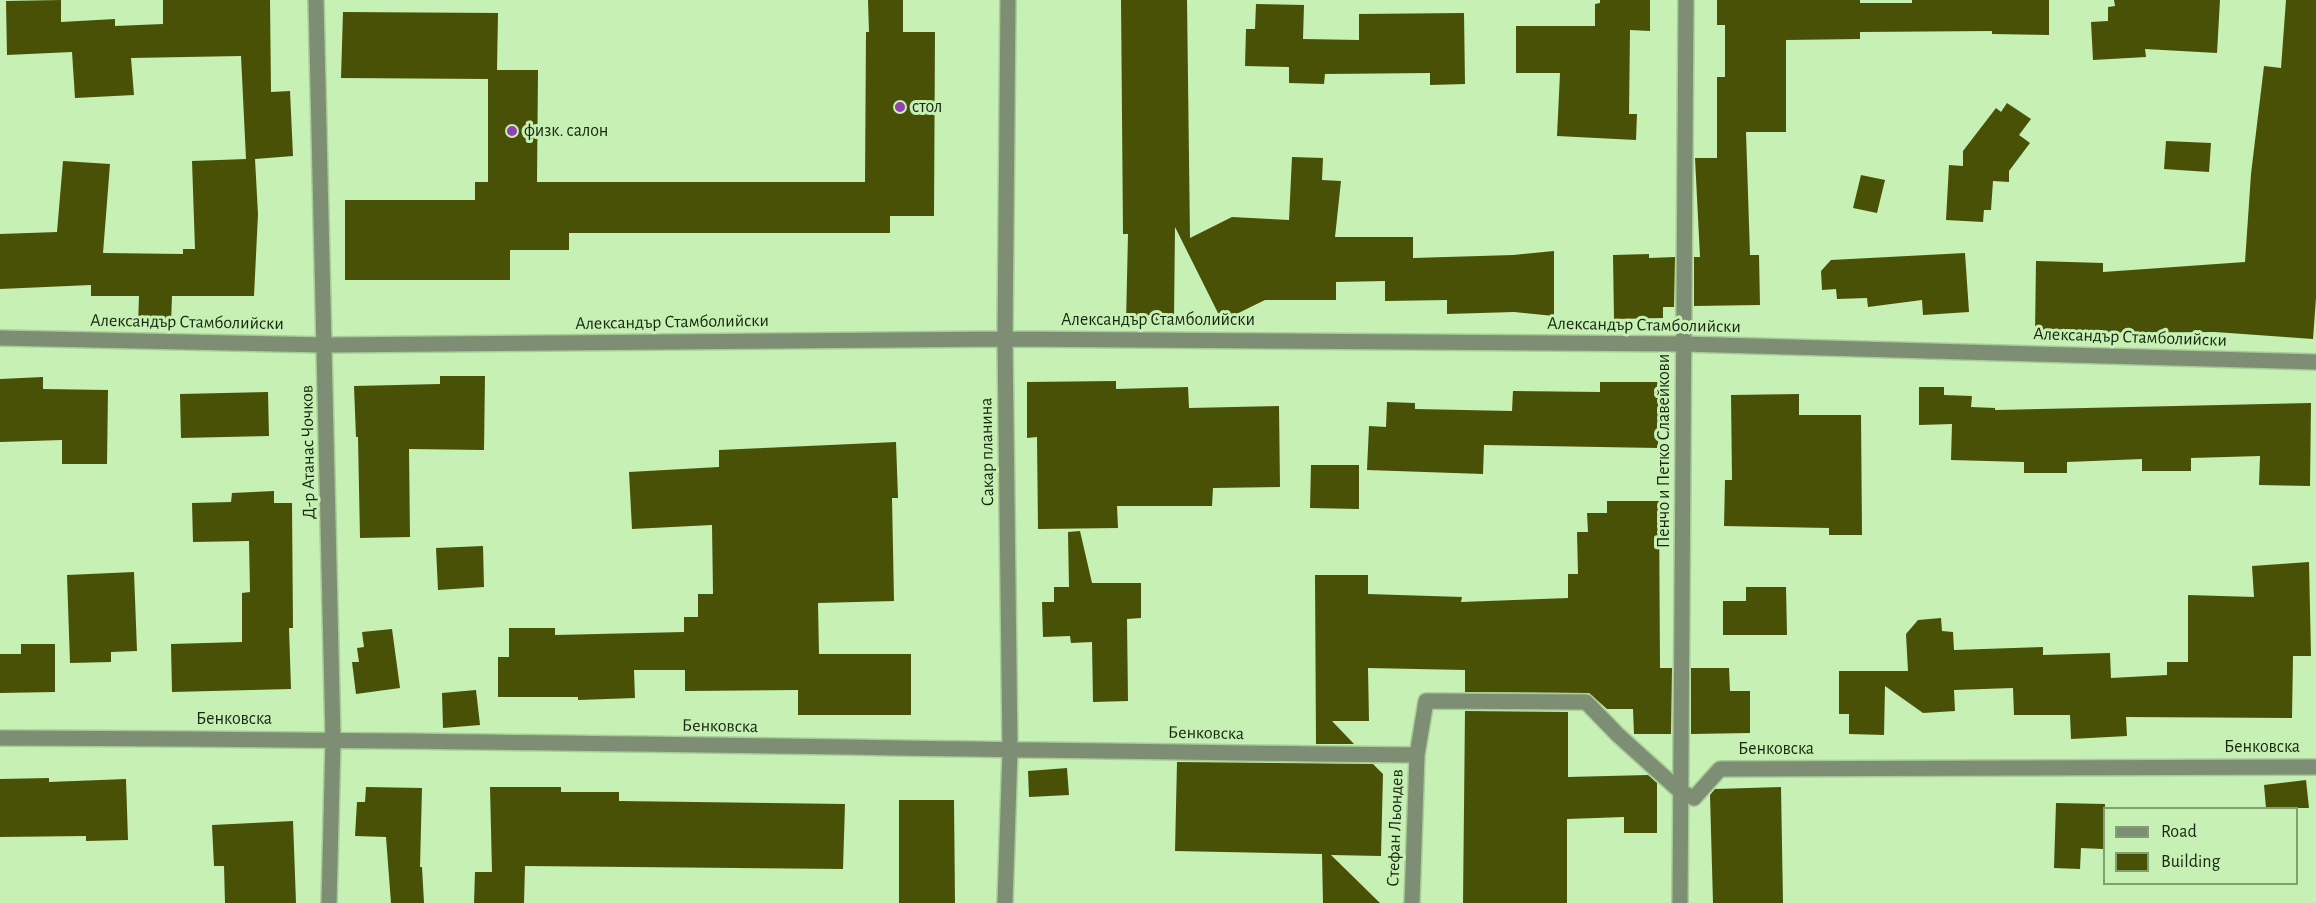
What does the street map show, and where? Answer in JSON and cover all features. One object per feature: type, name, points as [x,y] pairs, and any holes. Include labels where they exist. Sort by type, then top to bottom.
[{"type":"street","name":"Д-р Атанас Чочков","points":[[316,0],[333,739],[329,903]]},
{"type":"street","name":"Сакар планина","points":[[1005,903],[1010,751],[1005,339],[1008,0]]},
{"type":"street","name":"Пенчо и Петко Славейкови","points":[[1680,903],[1686,0]]},
{"type":"street","name":"Александър Стамболийски","points":[[0,338],[325,345],[1005,339],[1684,345],[2316,362]]},
{"type":"street","points":[[1417,755],[1426,701],[1586,702],[1618,735],[1681,792]]},
{"type":"street","name":"Бенковска","points":[[0,738],[333,739],[1010,751],[1417,755]]},
{"type":"street","name":"Стефан Льондев","points":[[1412,903],[1417,755]]},
{"type":"street","name":"Бенковска","points":[[1681,792],[1694,798],[1720,769],[2316,767]]},
{"type":"building","points":[[61,0],[61,22],[115,19],[115,26],[163,24],[163,0],[270,0],[271,92],[290,91],[293,156],[255,159],[258,214],[254,296],[172,296],[171,324],[138,324],[139,296],[91,296],[91,285],[0,289],[0,234],[57,232],[63,161],[110,164],[103,253],[183,254],[183,249],[195,249],[192,161],[246,159],[241,56],[131,58],[134,95],[75,98],[72,52],[7,55],[6,1]]},
{"type":"building","points":[[868,0],[903,0],[903,32],[935,32],[934,216],[890,216],[890,233],[569,233],[569,250],[510,250],[510,280],[345,280],[345,200],[475,200],[475,182],[488,182],[488,79],[341,78],[343,12],[498,13],[497,70],[538,70],[537,182],[865,182]]},
{"type":"building","points":[[1121,0],[1187,0],[1190,238],[1232,217],[1289,220],[1292,157],[1323,158],[1322,180],[1341,181],[1335,237],[1413,237],[1413,258],[1513,255],[1554,251],[1554,316],[1514,312],[1447,314],[1447,300],[1385,301],[1385,281],[1336,282],[1336,300],[1265,300],[1222,321],[1175,227],[1174,316],[1163,316],[1163,324],[1126,323],[1128,234],[1123,234]]},
{"type":"building","points":[[1600,0],[1650,0],[1650,31],[1630,30],[1629,114],[1637,114],[1636,140],[1557,136],[1560,73],[1516,73],[1516,26],[1595,26],[1595,4],[1600,3]]},
{"type":"building","points":[[1717,0],[1860,0],[1860,3],[1912,3],[1912,0],[2049,0],[2049,35],[1992,34],[1992,31],[1860,32],[1860,39],[1786,40],[1786,132],[1746,132],[1750,255],[1759,255],[1760,305],[1694,306],[1694,257],[1700,257],[1695,158],[1717,158],[1717,77],[1725,77],[1725,25],[1717,25]]},
{"type":"building","points":[[2114,0],[2220,0],[2217,53],[2145,49],[2146,57],[2093,60],[2091,22],[2108,21],[2108,7],[2115,6]]},
{"type":"building","points":[[2286,0],[2316,0],[2316,298],[2313,339],[2215,332],[2035,333],[2036,261],[2103,263],[2103,272],[2245,262],[2251,174],[2264,66],[2281,68]]},
{"type":"building","points":[[1256,4],[1304,5],[1303,39],[1359,40],[1359,14],[1464,13],[1465,84],[1430,85],[1430,73],[1325,74],[1324,84],[1289,83],[1289,67],[1245,66],[1246,29],[1255,29]]},
{"type":"building","points":[[2007,103],[2031,119],[2019,135],[2030,143],[2009,171],[2009,182],[1993,181],[1991,210],[1984,210],[1983,222],[1946,220],[1949,165],[1963,166],[1963,151],[1996,108],[2001,112]]},
{"type":"building","points":[[2166,141],[2211,143],[2209,172],[2164,169]]},
{"type":"building","points":[[1861,175],[1885,180],[1877,213],[1853,208]]},
{"type":"building","points":[[1965,253],[1969,312],[1923,315],[1922,300],[1868,307],[1867,298],[1837,299],[1836,289],[1822,290],[1821,271],[1831,260]]},
{"type":"building","points":[[1649,254],[1649,258],[1675,257],[1674,307],[1663,307],[1663,318],[1614,319],[1613,255]]},
{"type":"building","points":[[440,376],[485,376],[484,450],[409,449],[410,537],[360,538],[358,437],[356,437],[354,386],[440,384]]},
{"type":"building","points":[[43,377],[43,389],[108,390],[107,464],[62,464],[62,440],[0,442],[0,379]]},
{"type":"building","points":[[1116,381],[1116,389],[1188,387],[1189,408],[1279,406],[1280,487],[1213,488],[1212,506],[1117,506],[1118,528],[1038,529],[1037,437],[1027,438],[1027,382]]},
{"type":"building","points":[[1600,382],[1659,382],[1658,448],[1484,445],[1483,474],[1367,470],[1369,426],[1386,427],[1387,402],[1415,403],[1415,409],[1512,411],[1513,391],[1600,392]]},
{"type":"building","points":[[1919,387],[1944,387],[1944,395],[1972,396],[1971,407],[1995,408],[1995,410],[2311,403],[2310,486],[2259,485],[2260,456],[2191,458],[2191,471],[2142,471],[2142,459],[2067,462],[2067,473],[2024,473],[2024,462],[1951,460],[1952,424],[1919,425]]},
{"type":"building","points":[[268,392],[269,436],[181,438],[180,394]]},
{"type":"building","points":[[1799,394],[1799,415],[1861,415],[1862,535],[1829,535],[1829,528],[1724,526],[1725,480],[1732,480],[1731,395]]},
{"type":"building","points":[[896,442],[898,498],[892,498],[894,601],[818,603],[819,654],[911,654],[911,715],[798,715],[798,690],[685,691],[685,670],[634,670],[635,698],[578,700],[578,697],[498,697],[498,657],[509,657],[509,628],[555,628],[555,635],[684,632],[684,617],[698,617],[698,594],[713,594],[712,525],[632,529],[629,472],[719,467],[719,450]]},
{"type":"building","points":[[1311,465],[1359,465],[1359,509],[1310,508]]},
{"type":"building","points":[[274,491],[274,503],[292,503],[293,628],[289,628],[291,689],[172,692],[171,644],[242,642],[242,593],[250,592],[249,541],[193,542],[192,503],[231,502],[232,493]]},
{"type":"building","points":[[1607,501],[1659,501],[1660,668],[1672,668],[1671,734],[1634,734],[1633,709],[1607,709],[1589,693],[1465,692],[1465,670],[1368,668],[1369,721],[1332,721],[1354,744],[1316,744],[1315,575],[1368,575],[1368,594],[1462,597],[1461,602],[1568,598],[1568,574],[1578,574],[1577,532],[1588,532],[1587,513],[1607,513]]},
{"type":"building","points":[[1080,531],[1092,583],[1141,583],[1141,618],[1127,619],[1128,701],[1093,702],[1092,642],[1071,643],[1070,636],[1043,637],[1042,602],[1054,602],[1054,587],[1069,587],[1068,532]]},
{"type":"building","points":[[483,546],[484,587],[438,590],[436,548]]},
{"type":"building","points":[[2309,562],[2311,656],[2293,656],[2292,718],[2126,717],[2127,736],[2071,739],[2070,715],[2014,715],[2013,688],[1954,690],[1955,711],[1923,713],[1885,686],[1884,735],[1849,734],[1849,714],[1839,714],[1839,671],[1908,671],[1906,634],[1918,620],[1941,618],[1942,631],[1953,632],[1954,650],[2043,647],[2043,655],[2110,653],[2111,678],[2167,675],[2167,662],[2188,662],[2188,595],[2254,597],[2252,566]]},
{"type":"building","points":[[134,572],[137,651],[111,652],[111,662],[70,663],[67,575]]},
{"type":"building","points":[[1746,587],[1786,587],[1787,635],[1723,635],[1723,601],[1746,601]]},
{"type":"building","points":[[392,629],[400,688],[356,694],[352,662],[359,662],[357,648],[364,647],[362,632]]},
{"type":"building","points":[[21,644],[55,644],[55,692],[0,693],[0,654],[21,654]]},
{"type":"building","points":[[1691,668],[1729,668],[1730,691],[1750,691],[1750,733],[1691,734]]},
{"type":"building","points":[[476,690],[480,725],[443,728],[442,693]]},
{"type":"building","points":[[1465,711],[1568,712],[1568,777],[1648,775],[1657,783],[1657,833],[1624,833],[1624,817],[1567,819],[1567,903],[1463,903]]},
{"type":"building","points":[[1177,762],[1373,764],[1383,774],[1381,856],[1331,855],[1380,903],[1323,903],[1322,854],[1175,851]]},
{"type":"building","points":[[1067,768],[1069,795],[1029,797],[1028,771]]},
{"type":"building","points":[[49,778],[49,782],[126,779],[128,840],[86,841],[86,836],[0,837],[0,779]]},
{"type":"building","points":[[2306,780],[2309,808],[2266,807],[2264,785]]},
{"type":"building","points":[[366,787],[422,788],[420,867],[422,867],[424,903],[391,903],[386,837],[355,836],[357,802],[365,802]]},
{"type":"building","points":[[490,787],[561,787],[561,792],[619,792],[619,801],[845,804],[843,869],[525,866],[524,903],[474,903],[475,872],[492,872]]},
{"type":"building","points":[[1781,787],[1783,903],[1713,903],[1710,795],[1715,789]]},
{"type":"building","points":[[899,800],[954,800],[955,903],[899,903]]},
{"type":"building","points":[[2056,803],[2105,804],[2103,807],[2103,849],[2081,848],[2080,869],[2054,868]]},
{"type":"building","points":[[293,821],[296,903],[225,903],[224,866],[214,866],[212,825]]},
{"type":"place","name":"стол","points":[[900,107]]},
{"type":"place","name":"физк. салон","points":[[512,131]]}]
